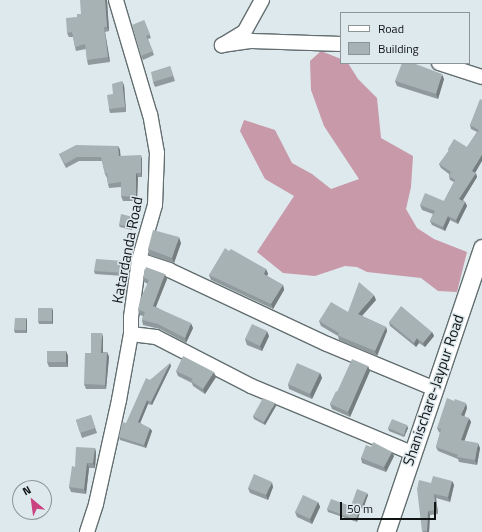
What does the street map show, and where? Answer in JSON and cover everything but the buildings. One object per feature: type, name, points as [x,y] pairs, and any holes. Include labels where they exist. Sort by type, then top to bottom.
[{"type":"street","name":"Katardanda Road","points":[[87,532],[96,504],[109,446],[131,334],[131,317],[139,260],[155,205],[157,153],[150,115],[116,0]]},
{"type":"street","points":[[262,0],[244,32],[222,45],[252,41],[340,44]]},
{"type":"street","points":[[443,64],[482,77]]},
{"type":"street","name":"Shanischare-Jaypur Road","points":[[386,532],[482,248]]},
{"type":"street","points":[[139,260],[169,270],[327,344],[435,389]]},
{"type":"street","points":[[131,334],[156,337],[251,386],[412,453]]},
{"type":"shaded area","points":[[321,51],[340,59],[340,64],[349,64],[358,79],[377,98],[381,138],[413,156],[411,187],[406,209],[417,228],[434,239],[467,252],[457,292],[438,291],[421,278],[367,272],[357,267],[345,266],[315,276],[283,273],[257,252],[294,196],[265,179],[240,131],[244,120],[275,130],[292,163],[312,174],[331,189],[359,179],[324,126],[311,90],[310,61]]}]
